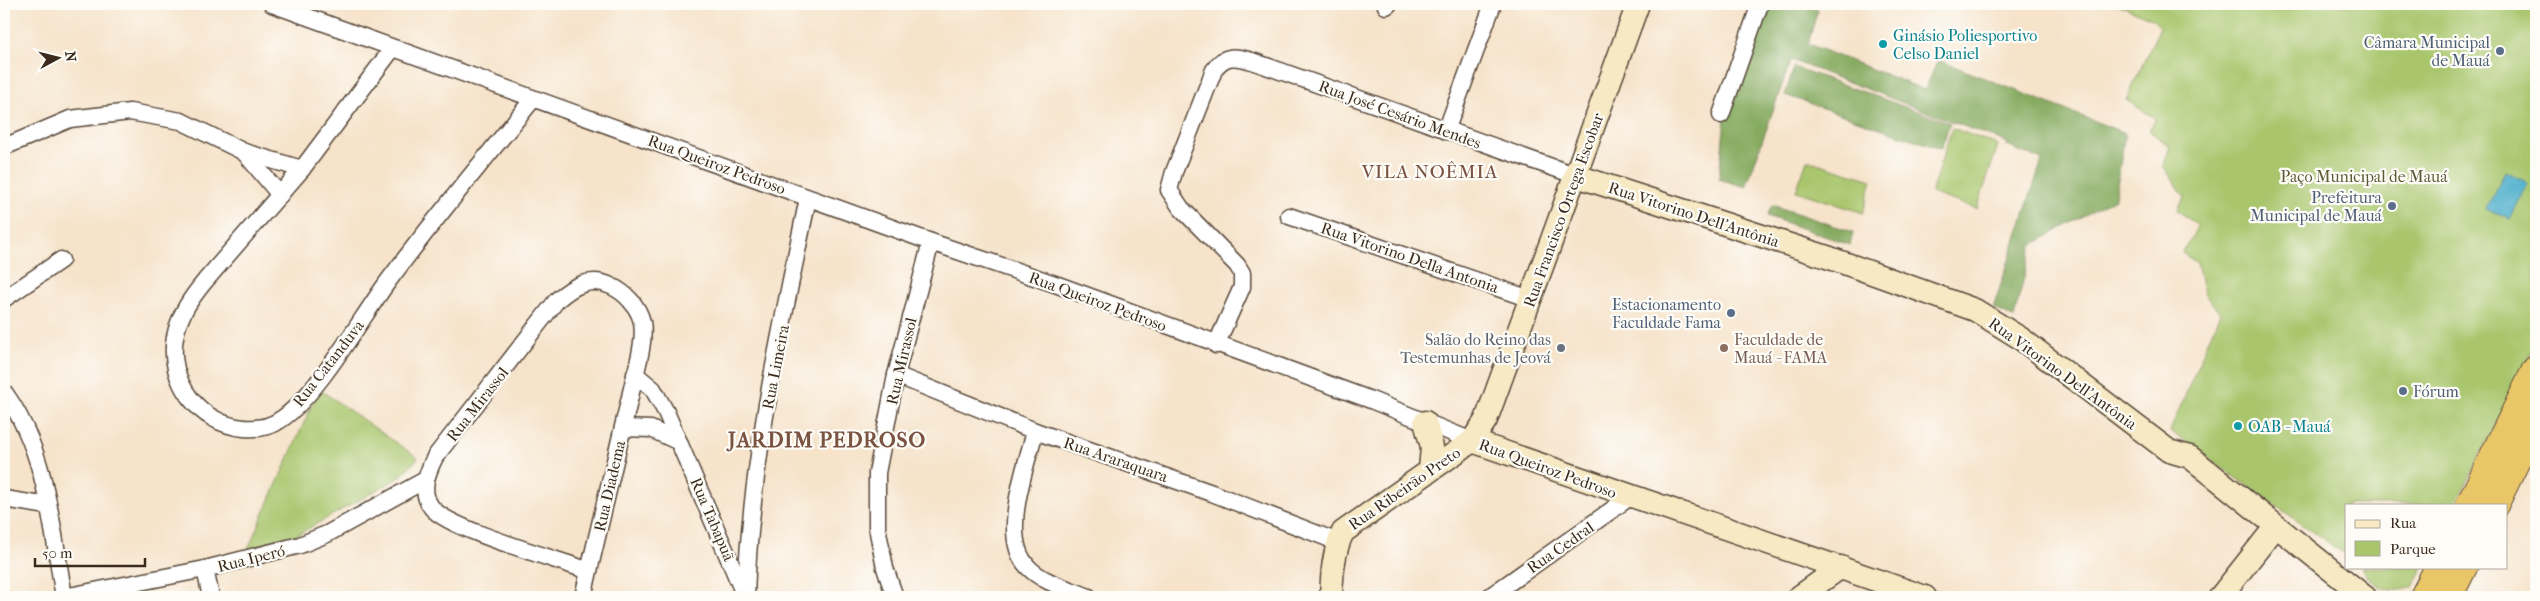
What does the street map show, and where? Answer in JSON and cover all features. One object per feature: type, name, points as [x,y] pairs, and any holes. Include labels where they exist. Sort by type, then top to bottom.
[{"type":"highway","points":[[2470,504],[2536,370]]},
{"type":"highway","points":[[2494,504],[2536,419]]},
{"type":"highway","points":[[2424,597],[2438,568]]},
{"type":"highway","points":[[2448,597],[2462,568]]},
{"type":"street","name":"Rua Queiroz Pedroso","points":[[272,4],[931,242],[1058,285],[1472,441],[1630,497],[1842,567],[1925,597]]},
{"type":"street","points":[[1446,130],[1493,4]]},
{"type":"street","name":"Rua Francisco Ortega Escobar","points":[[1472,441],[1486,420],[1493,404],[1638,4]]},
{"type":"street","points":[[1721,115],[1760,4]]},
{"type":"street","name":"Rua Catanduva","points":[[393,48],[302,169],[190,299],[178,324],[174,339],[178,373],[190,401],[201,411],[216,420],[234,427],[253,428],[269,426],[281,420],[305,397],[390,279],[533,99]]},
{"type":"street","name":"Rua José Cesário Mendes","points":[[1216,345],[1242,287],[1242,273],[1237,265],[1180,208],[1169,190],[1174,172],[1219,63],[1227,57],[1235,56],[1252,61],[1577,176]]},
{"type":"street","points":[[4,147],[70,119],[130,112],[181,121],[244,152],[302,169]]},
{"type":"street","points":[[244,152],[280,195]]},
{"type":"street","name":"Rua Vitorino Dell'Antônia","points":[[1577,176],[1830,258],[1975,310],[2020,338],[2169,451],[2190,457],[2365,597]]},
{"type":"street","name":"Rua Limeira","points":[[746,597],[748,538],[756,470],[771,382],[808,198]]},
{"type":"street","name":"Rua Vitorino Della Antonia","points":[[1289,216],[1530,298]]},
{"type":"street","name":"Rua Mirassol","points":[[896,597],[885,568],[877,527],[877,473],[896,376],[931,242]]},
{"type":"street","points":[[4,299],[61,260]]},
{"type":"street","name":"Rua Mirassol","points":[[425,480],[435,457],[557,300],[569,289],[597,281],[621,291],[630,299],[642,322],[643,336],[635,374]]},
{"type":"street","name":"Rua Tabapuã","points":[[635,374],[653,390],[666,412],[678,442],[703,493],[746,597]]},
{"type":"street","name":"Rua Diadema","points":[[583,597],[635,374]]},
{"type":"street","name":"Rua Araraquara","points":[[896,376],[1035,431],[1212,492],[1338,542]]},
{"type":"street","points":[[4,392],[28,432],[40,469],[64,597]]},
{"type":"street","points":[[1425,422],[1432,447],[1430,470]]},
{"type":"street","points":[[622,428],[651,429],[678,442]]},
{"type":"street","points":[[1035,431],[1018,499],[1015,521],[1016,543],[1022,560],[1029,569],[1047,581],[1090,597]]},
{"type":"street","name":"Rua Ribeirão Preto","points":[[1331,597],[1338,542],[1343,532],[1352,523],[1472,441]]},
{"type":"street","points":[[425,480],[426,495],[431,507],[444,518],[470,530],[589,570]]},
{"type":"street","name":"Rua Iperó","points":[[64,597],[205,569],[300,545],[327,534],[425,480]]},
{"type":"street","name":"Rua Cedral","points":[[1489,597],[1630,497]]},
{"type":"street","points":[[4,499],[48,506]]},
{"type":"street","points":[[2220,597],[2276,526]]},
{"type":"street","points":[[1799,597],[1842,567]]},
{"type":"street","points":[[205,569],[211,597]]},
{"type":"green space","points":[[1767,4],[1802,4],[1818,9],[1808,44],[1925,90],[1938,60],[2125,133],[2115,198],[2032,245],[2014,318],[1993,308],[2042,160],[2007,146],[2008,143],[1791,60],[1746,187],[1719,179],[1725,118]]},
{"type":"green space","name":"Paço Municipal de Mauá","points":[[2117,4],[2536,4],[2536,345],[2456,504],[2345,504],[2345,554],[2170,431],[2220,313],[2204,294],[2197,263],[2182,253],[2198,226],[2177,210],[2185,197],[2163,166],[2170,147],[2149,130],[2155,118],[2126,100],[2160,27],[2152,19]]},
{"type":"green space","points":[[1794,67],[1950,123],[1941,149],[1785,95]]},
{"type":"green space","points":[[1952,128],[1998,145],[1977,209],[1931,193]]},
{"type":"green space","points":[[1807,160],[1872,180],[1863,213],[1796,191]]},
{"type":"green space","points":[[1772,205],[1853,232],[1850,245],[1767,216]]},
{"type":"green space","points":[[319,389],[418,458],[400,477],[297,535],[248,549]]},
{"type":"green space","points":[[2362,568],[2423,568],[2413,587],[2397,590],[2390,590],[2377,585]]},
{"type":"water","points":[[2505,171],[2528,183],[2510,219],[2487,208]]},
{"type":"place","name":"Ginásio Poliesportivo Celso Daniel","points":[[1883,44]]},
{"type":"place","name":"Câmara Municipal de Mauá","points":[[2500,51]]},
{"type":"place","name":"Prefeitura Municipal de Mauá","points":[[2392,206]]},
{"type":"place","name":"Estacionamento Faculdade Fama","points":[[1731,313]]},
{"type":"place","name":"Salão do Reino das Testemunhas de Jeová","points":[[1561,348]]},
{"type":"place","name":"Faculdade de Mauá - FAMA","points":[[1724,348]]},
{"type":"place","name":"Fórum","points":[[2403,391]]},
{"type":"place","name":"OAB - Mauá","points":[[2238,426]]},
{"type":"district","name":"VILA NOÊMIA","points":[[1430,171]]},
{"type":"district","name":"JARDIM PEDROSO","points":[[827,440]]}]
